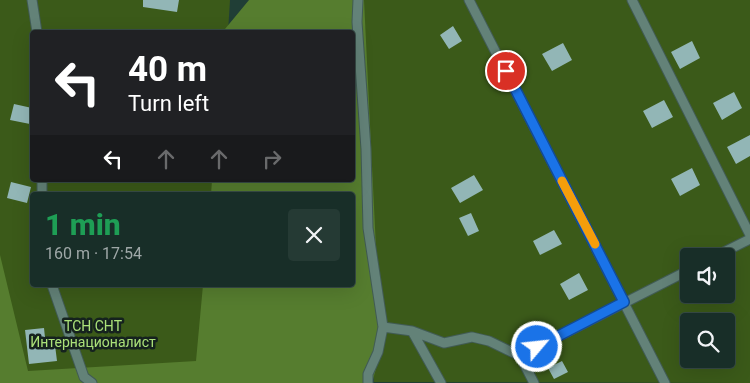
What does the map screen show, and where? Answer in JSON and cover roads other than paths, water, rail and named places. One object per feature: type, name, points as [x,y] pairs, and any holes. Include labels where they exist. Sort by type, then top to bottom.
[{"type":"lane","points":[[32,0],[37,30]]},
{"type":"lane","points":[[358,0],[357,22],[366,149],[368,228],[383,327],[378,352],[368,374],[368,383]]},
{"type":"lane","points":[[469,0],[665,383]]},
{"type":"lane","points":[[632,0],[750,235]]},
{"type":"lane","points":[[732,248],[750,239]]},
{"type":"lane","points":[[520,356],[680,274]]},
{"type":"lane","points":[[53,287],[84,377],[92,383]]},
{"type":"lane","points":[[383,327],[412,331],[444,343],[472,337],[489,340],[520,356],[534,383]]},
{"type":"lane","points":[[412,331],[441,383]]},
{"type":"park label","name":"ТСН СНТ Интернационалист","points":[[93,334]]}]
